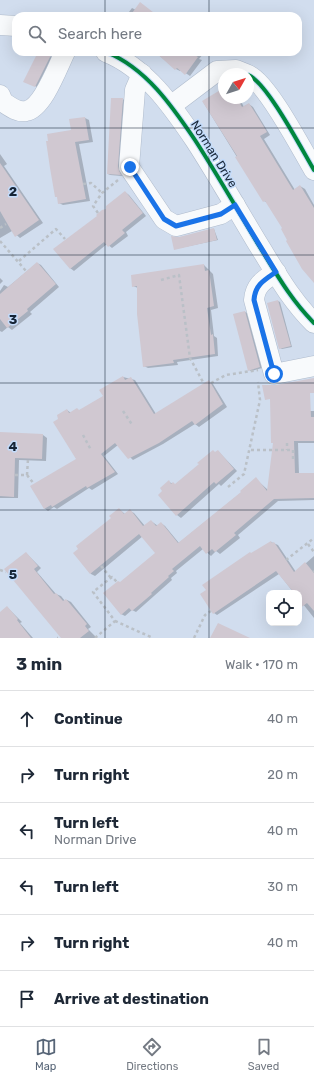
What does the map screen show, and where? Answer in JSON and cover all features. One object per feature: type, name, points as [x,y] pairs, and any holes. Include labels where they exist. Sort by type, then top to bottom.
[{"type":"street","points":[[0,25],[12,26]]},
{"type":"street","points":[[0,95],[3,102],[14,109],[25,112],[30,110],[45,94],[63,56]]},
{"type":"street","name":"Norman Drive","points":[[115,56],[142,74],[172,105],[291,298],[314,323]]},
{"type":"street","points":[[172,105],[218,71]]},
{"type":"street","points":[[142,74],[135,90],[130,167],[164,219],[176,226],[221,214],[235,205]]},
{"type":"street","points":[[254,77],[270,96],[314,170]]},
{"type":"street","points":[[276,272],[261,283],[255,291],[254,300],[264,368],[274,374],[314,366]]},
{"type":"path","points":[[98,213],[93,206],[102,194],[131,170]]},
{"type":"path","points":[[83,184],[91,183],[102,194]]},
{"type":"path","points":[[0,228],[6,224]]},
{"type":"path","points":[[19,261],[56,229],[65,239]]},
{"type":"path","points":[[0,241],[19,261],[26,271]]},
{"type":"path","points":[[161,280],[179,275],[190,358],[204,384]]},
{"type":"path","points":[[211,383],[226,376],[264,368],[251,450],[244,474],[228,488]]},
{"type":"path","points":[[124,411],[133,426]]},
{"type":"path","points":[[83,435],[91,450]]},
{"type":"path","points":[[287,443],[287,450]]},
{"type":"path","points":[[251,450],[293,450],[293,459]]},
{"type":"path","points":[[26,475],[28,459]]},
{"type":"path","points":[[15,475],[26,475],[34,484]]},
{"type":"path","points":[[286,560],[314,538]]},
{"type":"path","points":[[308,544],[314,552]]},
{"type":"path","points":[[101,566],[111,578],[117,582]]},
{"type":"path","points":[[0,570],[6,572]]},
{"type":"path","points":[[111,578],[94,592],[115,621],[152,638]]},
{"type":"path","points":[[194,638],[205,615],[211,611]]},
{"type":"path","points":[[95,638],[115,621]]},
{"type":"building","points":[[140,2],[153,12],[133,12]]},
{"type":"building","points":[[36,56],[50,56],[35,87],[23,82]]},
{"type":"building","points":[[159,56],[198,57],[185,75],[177,68],[175,70]]},
{"type":"building","points":[[218,91],[218,104],[240,104],[242,107],[250,104],[267,132],[260,136],[293,190],[300,185],[314,208],[314,283],[302,269],[286,241],[287,240],[281,229],[282,228],[265,201],[263,202],[235,157],[237,156],[202,101]]},
{"type":"building","points":[[111,98],[123,98],[118,166],[121,175],[107,174]]},
{"type":"building","points":[[85,117],[89,140],[75,142],[86,199],[58,204],[57,197],[55,197],[50,168],[46,141],[48,141],[47,134],[71,130],[69,119]]},
{"type":"building","points":[[0,163],[39,220],[15,237],[0,211]]},
{"type":"building","points":[[125,191],[143,213],[122,230],[125,233],[108,247],[104,242],[70,269],[53,249],[97,216],[96,215],[102,210],[106,209],[106,206]]},
{"type":"building","points":[[214,228],[217,240],[174,250],[171,236],[179,237]]},
{"type":"building","points":[[37,262],[56,284],[27,309],[28,311],[7,328],[0,319],[0,294]]},
{"type":"building","points":[[204,264],[205,271],[209,270],[214,306],[207,308],[211,335],[213,334],[215,354],[173,360],[174,363],[143,367],[137,314],[137,286],[132,287],[131,275]]},
{"type":"building","points":[[278,300],[291,346],[279,349],[267,303]]},
{"type":"building","points":[[245,311],[260,367],[248,371],[233,314]]},
{"type":"building","points":[[123,376],[125,380],[131,377],[154,414],[209,380],[223,404],[195,425],[192,421],[159,443],[128,459],[115,443],[101,454],[115,472],[87,488],[86,486],[52,507],[51,505],[44,509],[30,486],[76,459],[53,422],[58,419],[57,415],[67,409],[69,413],[77,408],[79,410],[103,396],[99,390]]},
{"type":"building","points":[[314,378],[314,393],[310,393],[311,417],[314,417],[314,441],[294,441],[295,473],[314,473],[314,498],[274,499],[234,533],[236,535],[215,552],[212,549],[206,554],[200,546],[172,569],[174,571],[151,593],[152,594],[132,611],[129,608],[121,615],[103,593],[118,581],[120,582],[155,553],[139,534],[90,574],[73,553],[78,549],[76,546],[111,518],[109,516],[119,508],[124,514],[130,509],[143,526],[151,520],[156,526],[161,522],[178,543],[241,492],[240,491],[256,477],[267,491],[273,443],[271,443],[270,399],[265,400],[262,385],[276,385]]},
{"type":"building","points":[[0,432],[43,434],[42,459],[15,458],[14,497],[0,496]]},
{"type":"building","points":[[213,450],[215,452],[218,450],[234,469],[216,484],[214,482],[176,516],[158,495],[162,491],[160,488],[169,480],[171,484],[173,482],[175,484]]},
{"type":"building","points":[[271,541],[272,543],[274,542],[294,572],[305,562],[314,573],[314,611],[307,603],[302,607],[302,590],[292,590],[276,571],[213,614],[200,594],[206,590],[202,585],[250,552],[251,553]]},
{"type":"building","points":[[26,552],[38,566],[34,569],[54,594],[56,593],[63,601],[66,599],[87,624],[85,626],[89,631],[80,638],[61,638],[4,569]]},
{"type":"building","points":[[7,606],[31,638],[0,638],[0,612]]},
{"type":"building","points":[[218,623],[250,638],[210,638]]},
{"type":"cycle path","points":[[114,56],[134,68],[146,78],[167,101],[203,153],[284,285],[305,314],[314,323]]},
{"type":"cycle path","points":[[254,79],[265,90],[284,118],[314,170]]},
{"type":"route","points":[[130,167],[137,180],[164,219],[176,226],[221,214],[235,205],[276,272],[261,283],[255,291],[254,300],[274,374]]}]
